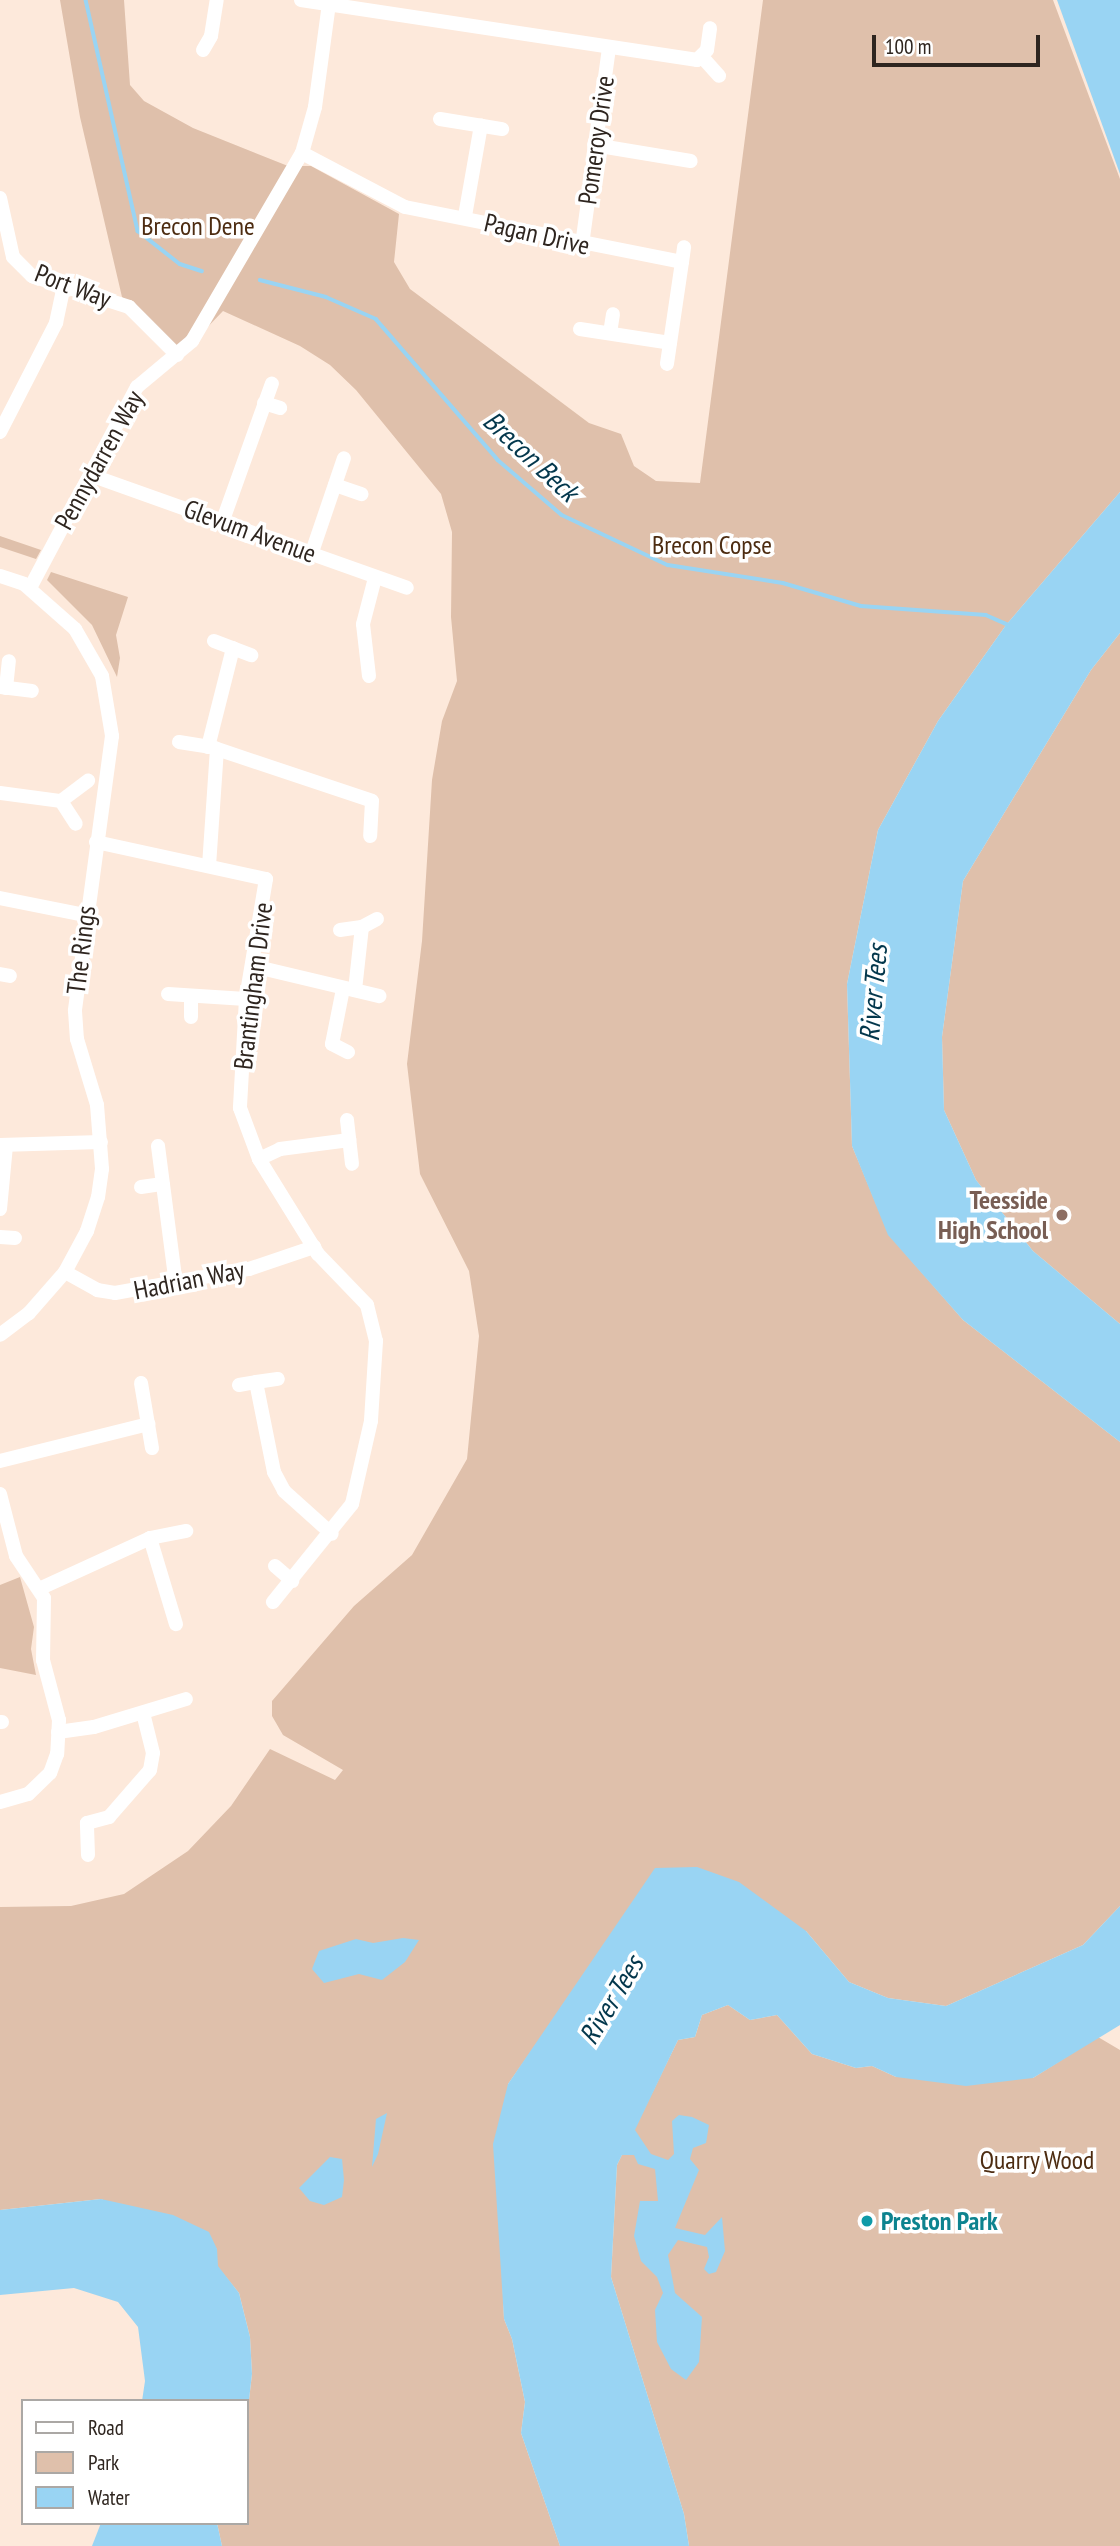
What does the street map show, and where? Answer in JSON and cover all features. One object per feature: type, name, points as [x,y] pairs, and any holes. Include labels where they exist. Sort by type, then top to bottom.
[{"type":"street","points":[[203,50],[211,36],[217,0]]},
{"type":"street","points":[[301,0],[608,48]]},
{"type":"street","name":"Pennydarren Way","points":[[30,588],[93,476],[137,387],[192,341],[302,153],[315,107],[329,4]]},
{"type":"street","points":[[710,28],[703,58],[719,76]]},
{"type":"street","name":"Pomeroy Drive","points":[[582,245],[608,48],[703,58]]},
{"type":"street","points":[[440,119],[502,129]]},
{"type":"street","points":[[465,216],[481,125]]},
{"type":"street","points":[[594,145],[691,161]]},
{"type":"street","name":"Pagan Drive","points":[[302,153],[390,202],[465,216],[582,245],[683,254],[667,364]]},
{"type":"street","name":"Port Way","points":[[0,198],[13,257],[32,276],[129,307],[177,355]]},
{"type":"street","points":[[0,432],[57,323],[64,286]]},
{"type":"street","points":[[610,333],[613,314]]},
{"type":"street","points":[[580,329],[670,343]]},
{"type":"street","points":[[223,520],[272,383]]},
{"type":"street","points":[[264,403],[280,408]]},
{"type":"street","points":[[312,552],[344,458]]},
{"type":"street","name":"Glevum Avenue","points":[[93,476],[223,520],[407,588]]},
{"type":"street","points":[[335,485],[361,494]]},
{"type":"street","name":"The Rings","points":[[0,576],[30,588],[75,629],[93,655],[104,686],[112,736],[85,915],[75,1011],[101,1142],[97,1197],[88,1231],[65,1272],[29,1313],[0,1335]]},
{"type":"street","points":[[369,676],[363,624],[376,578]]},
{"type":"street","points":[[214,641],[251,654]]},
{"type":"street","points":[[209,866],[212,748],[233,648]]},
{"type":"street","points":[[9,662],[3,687],[32,691]]},
{"type":"street","points":[[179,742],[212,748],[372,801],[370,836]]},
{"type":"street","points":[[0,793],[61,801],[88,781]]},
{"type":"street","points":[[61,801],[76,824]]},
{"type":"street","name":"Brantingham Drive","points":[[96,842],[266,879],[246,999],[240,1108],[259,1159],[314,1247],[367,1305],[376,1352],[363,1469],[352,1504],[332,1534],[273,1602]]},
{"type":"street","points":[[0,898],[85,915]]},
{"type":"street","points":[[340,930],[362,927],[377,919]]},
{"type":"street","points":[[332,1044],[349,990],[362,927]]},
{"type":"street","points":[[253,966],[379,996]]},
{"type":"street","points":[[168,994],[246,999]]},
{"type":"street","points":[[191,997],[191,1017]]},
{"type":"street","points":[[316,1045],[332,1044],[348,1052]]},
{"type":"street","points":[[347,1120],[352,1164]]},
{"type":"street","points":[[259,1159],[280,1149],[349,1140]]},
{"type":"street","points":[[0,1209],[3,1145],[101,1142]]},
{"type":"street","points":[[158,1146],[176,1284]]},
{"type":"street","points":[[141,1187],[163,1184]]},
{"type":"street","points":[[0,1237],[15,1238]]},
{"type":"street","name":"Hadrian Way","points":[[65,1272],[97,1290],[115,1293],[249,1269],[314,1247]]},
{"type":"street","points":[[239,1384],[278,1379]]},
{"type":"street","points":[[256,1382],[274,1472],[284,1491],[332,1534]]},
{"type":"street","points":[[141,1383],[152,1448]]},
{"type":"street","points":[[0,1461],[148,1424]]},
{"type":"street","points":[[0,1494],[16,1556],[41,1588],[45,1616],[43,1660],[58,1732],[50,1773],[28,1794],[0,1802]]},
{"type":"street","points":[[41,1588],[150,1538],[186,1531]]},
{"type":"street","points":[[150,1538],[176,1624]]},
{"type":"street","points":[[275,1566],[292,1581]]},
{"type":"street","points":[[58,1732],[143,1713],[186,1699]]},
{"type":"street","points":[[88,1856],[87,1824],[109,1816],[150,1770],[153,1753],[143,1713]]},
{"type":"green space","points":[[60,0],[124,0],[130,85],[144,101],[193,128],[288,166],[311,166],[399,214],[394,262],[410,289],[589,423],[621,434],[634,466],[656,481],[700,483],[763,0],[1053,0],[1120,179],[1120,492],[1006,625],[938,721],[878,830],[847,984],[852,1146],[889,1235],[963,1320],[1120,1442],[1120,1906],[1083,1945],[946,2006],[888,1998],[849,1982],[806,1931],[577,1986],[508,2084],[502,2273],[504,2319],[512,2339],[525,2402],[521,2433],[560,2546],[222,2546],[217,2525],[248,2525],[248,2408],[252,2374],[250,2337],[239,2293],[217,2266],[217,2249],[101,2199],[0,2210],[0,1907],[71,1906],[124,1894],[188,1851],[231,1806],[270,1749],[335,1780],[343,1770],[283,1735],[272,1716],[272,1701],[354,1606],[412,1555],[467,1459],[479,1336],[469,1271],[420,1174],[407,1064],[422,941],[432,780],[442,721],[457,681],[451,617],[452,532],[441,494],[356,390],[330,365],[300,346],[223,311],[176,360],[122,297],[80,117]]},
{"type":"green space","points":[[0,536],[41,550],[36,559],[0,547]]},
{"type":"green space","points":[[51,572],[128,597],[116,635],[120,658],[117,677],[92,625],[47,580]]},
{"type":"green space","points":[[1120,633],[1120,1324],[1033,1251],[976,1180],[944,1110],[942,1037],[963,881],[1091,670]]},
{"type":"green space","points":[[20,1577],[34,1627],[31,1649],[36,1675],[0,1668],[0,1585]]},
{"type":"green space","name":"Preston Park","points":[[728,2005],[750,2020],[777,2015],[812,2054],[856,2068],[872,2066],[896,2077],[1033,2078],[1098,2037],[1120,2050],[1120,2546],[689,2546],[684,2514],[611,2277],[617,2165],[678,2040],[695,2037],[702,2015]]},
{"type":"water","points":[[1057,0],[1120,0],[1120,174]]},
{"type":"water","name":"River Tees","points":[[1120,492],[1120,633],[1091,670],[963,881],[942,1037],[944,1110],[976,1180],[1033,1251],[1120,1324],[1120,1442],[963,1320],[888,1235],[852,1146],[847,984],[878,830],[938,721],[1006,625]]},
{"type":"water","name":"River Tees","points":[[697,1867],[739,1882],[806,1931],[849,1982],[888,1998],[946,2006],[1083,1945],[1120,1906],[1120,2025],[1033,2078],[966,2086],[896,2077],[872,2066],[856,2068],[812,2054],[777,2015],[750,2020],[728,2005],[702,2015],[695,2037],[678,2040],[635,2130],[651,2154],[668,2160],[674,2154],[672,2121],[679,2115],[692,2117],[709,2125],[706,2143],[693,2148],[690,2159],[699,2170],[675,2228],[705,2235],[722,2217],[725,2251],[716,2272],[709,2274],[704,2269],[709,2257],[707,2247],[678,2240],[668,2255],[675,2293],[702,2317],[699,2362],[686,2380],[671,2369],[657,2342],[655,2310],[663,2293],[657,2277],[641,2261],[634,2236],[640,2201],[658,2201],[655,2169],[638,2164],[634,2155],[622,2155],[617,2165],[611,2277],[684,2514],[689,2546],[560,2546],[521,2433],[525,2402],[512,2339],[504,2319],[493,2144],[508,2084],[655,1868]]},
{"type":"water","points":[[403,1938],[419,1940],[405,1962],[382,1980],[359,1974],[324,1983],[312,1969],[319,1951],[356,1939],[373,1943]]},
{"type":"water","points":[[387,2113],[378,2154],[372,2167],[376,2119]]},
{"type":"water","points":[[330,2157],[342,2159],[342,2197],[324,2205],[310,2201],[299,2188]]},
{"type":"water","points":[[101,2199],[173,2215],[209,2232],[217,2249],[218,2266],[239,2293],[250,2337],[252,2374],[248,2408],[248,2399],[142,2399],[145,2381],[138,2327],[118,2302],[74,2288],[0,2295],[0,2210]]},
{"type":"water","points":[[100,2525],[217,2525],[222,2546],[92,2546]]},
{"type":"waterway","name":"Brecon Beck","points":[[86,0],[138,231],[180,264],[202,271]]},
{"type":"waterway","name":"Brecon Beck","points":[[260,280],[326,297],[376,319],[498,460],[562,515],[668,565],[783,583],[861,606],[986,615],[1008,625]]},
{"type":"place","name":"Teesside High School","points":[[1062,1215]]},
{"type":"place","name":"Preston Park","points":[[867,2221]]},
{"type":"park label","name":"Brecon Dene","points":[[198,226]]},
{"type":"park label","name":"Brecon Copse","points":[[712,545]]},
{"type":"park label","name":"Quarry Wood","points":[[1037,2160]]}]
